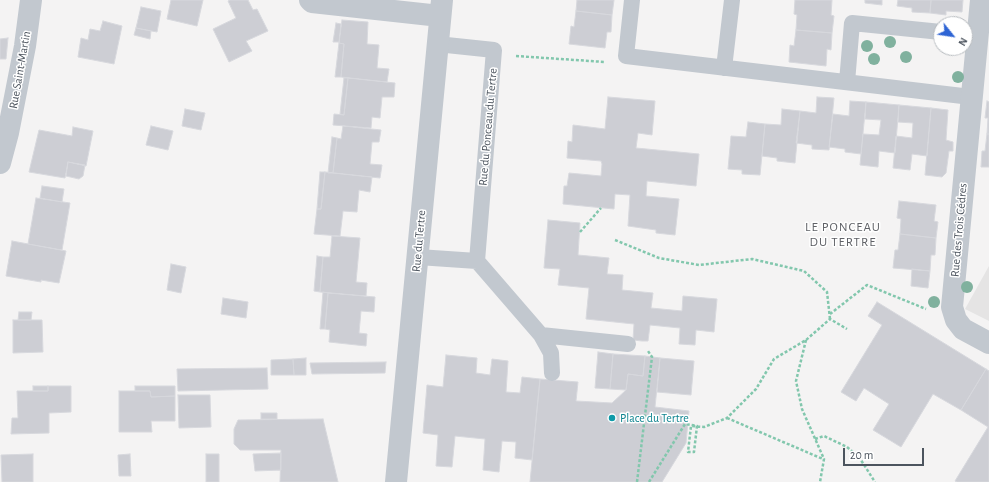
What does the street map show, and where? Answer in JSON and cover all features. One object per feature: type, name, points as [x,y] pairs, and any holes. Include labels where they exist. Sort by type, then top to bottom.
[{"type":"street","name":"Rue Saint-Martin","points":[[0,162],[8,133],[25,46],[31,0]]},
{"type":"street","points":[[310,0],[312,2],[441,8]]},
{"type":"street","name":"Rue des Trois Cédres","points":[[952,309],[980,0]]},
{"type":"street","name":"Rue du Tertre","points":[[396,482],[441,8]]},
{"type":"street","points":[[952,309],[956,320],[963,329],[989,343]]},
{"type":"lane","points":[[632,0],[626,56],[971,97]]},
{"type":"lane","points":[[724,68],[732,0]]},
{"type":"lane","points":[[847,82],[852,23],[933,31]]},
{"type":"lane","name":"Rue du Ponceau du Tertre","points":[[437,44],[494,50],[477,261]]},
{"type":"lane","points":[[418,257],[477,261],[541,335],[551,353],[552,372]]},
{"type":"lane","points":[[541,335],[628,344]]},
{"type":"path","points":[[493,56],[610,62],[626,56]]},
{"type":"path","points":[[580,232],[601,208]]},
{"type":"path","points":[[615,240],[659,258],[699,265],[752,259],[804,271],[827,292],[830,319],[806,340],[774,359],[756,389],[727,418],[704,427],[691,426],[688,452],[694,452],[697,426],[685,424],[649,482]]},
{"type":"path","points":[[830,314],[867,285],[927,310],[952,309]]},
{"type":"path","points":[[830,319],[847,329]]},
{"type":"path","points":[[806,340],[796,381],[802,409],[824,459],[820,482]]},
{"type":"path","points":[[637,482],[652,357]]},
{"type":"path","points":[[727,418],[824,459]]},
{"type":"path","points":[[815,439],[824,436],[847,447],[859,457],[875,482]]},
{"type":"shaded area","points":[[989,266],[989,321],[965,309]]},
{"type":"building","points":[[171,0],[203,0],[197,26],[167,19]]},
{"type":"building","points":[[248,0],[253,10],[257,9],[268,31],[246,41],[252,51],[229,62],[213,29],[236,18],[228,1]]},
{"type":"building","points":[[577,0],[614,0],[612,15],[576,11]]},
{"type":"building","points":[[795,0],[832,0],[831,15],[834,16],[832,33],[796,30],[797,15],[794,14]]},
{"type":"building","points":[[865,0],[882,0],[882,5],[865,3]]},
{"type":"building","points":[[898,0],[931,0],[930,13],[912,12],[912,8],[897,6]]},
{"type":"building","points":[[931,0],[963,0],[962,12],[946,11],[946,15],[930,13]]},
{"type":"building","points":[[141,7],[161,11],[157,32],[136,28]]},
{"type":"building","points":[[576,11],[612,15],[611,32],[607,32],[605,48],[569,44],[571,26],[574,27]]},
{"type":"building","points":[[342,20],[368,22],[367,44],[379,45],[377,68],[389,69],[387,82],[341,77],[344,44],[339,43]]},
{"type":"building","points":[[103,21],[122,26],[114,64],[78,57],[81,38],[88,40],[90,29],[100,31]]},
{"type":"building","points":[[336,23],[341,24],[339,42],[333,42]]},
{"type":"building","points":[[136,28],[151,31],[150,39],[134,35]]},
{"type":"building","points":[[796,30],[832,33],[831,50],[827,49],[826,66],[789,62],[790,45],[794,46]]},
{"type":"building","points":[[8,38],[6,59],[0,59],[0,39]]},
{"type":"building","points":[[339,43],[344,44],[341,77],[335,77]]},
{"type":"building","points":[[344,78],[348,78],[344,115],[340,114]]},
{"type":"building","points":[[348,78],[395,83],[394,97],[382,97],[380,118],[372,117],[371,128],[333,125],[334,114],[344,115]]},
{"type":"building","points":[[608,97],[655,101],[652,135],[638,133],[636,148],[699,154],[696,186],[647,181],[646,196],[679,199],[675,235],[656,233],[656,230],[628,226],[630,195],[615,194],[614,209],[563,204],[564,186],[567,186],[569,173],[601,176],[601,161],[567,158],[568,141],[572,142],[573,125],[605,129]]},
{"type":"building","points":[[817,97],[834,98],[829,150],[812,149],[812,145],[796,143],[800,111],[816,113]]},
{"type":"building","points":[[850,101],[866,102],[861,154],[845,152],[845,149],[829,147],[833,114],[849,116]]},
{"type":"building","points":[[987,101],[989,102],[989,134],[987,134],[988,118],[985,118]]},
{"type":"building","points":[[866,102],[899,105],[895,153],[879,151],[878,167],[860,165],[863,134],[879,135],[881,120],[865,119]]},
{"type":"building","points":[[899,105],[931,108],[927,156],[912,154],[910,170],[893,168],[896,136],[912,138],[913,123],[898,122]]},
{"type":"building","points":[[931,108],[948,110],[946,140],[953,142],[953,151],[949,151],[946,173],[942,177],[925,175]]},
{"type":"building","points":[[185,109],[205,113],[201,130],[182,126]]},
{"type":"building","points":[[782,109],[800,111],[795,163],[777,161],[777,158],[762,156],[765,124],[781,125]]},
{"type":"building","points":[[748,122],[765,124],[760,175],[742,174],[742,170],[728,169],[731,136],[746,137]]},
{"type":"building","points":[[151,126],[173,131],[168,150],[146,145]]},
{"type":"building","points":[[343,126],[381,130],[379,142],[372,142],[370,164],[382,165],[380,178],[333,173],[337,138],[341,139]]},
{"type":"building","points":[[73,127],[93,131],[86,166],[68,162],[65,178],[29,172],[39,130],[72,136]]},
{"type":"building","points":[[987,134],[989,134],[989,167],[981,167],[982,151],[985,151]]},
{"type":"building","points":[[332,137],[337,138],[333,173],[328,173]]},
{"type":"building","points":[[68,162],[85,165],[83,176],[79,179],[66,176]]},
{"type":"building","points":[[320,172],[325,172],[321,209],[317,209]]},
{"type":"building","points":[[325,172],[372,177],[370,192],[359,190],[357,212],[343,211],[340,236],[314,234],[317,209],[321,209]]},
{"type":"building","points":[[42,186],[64,189],[62,202],[40,198]]},
{"type":"building","points":[[36,198],[70,203],[62,250],[28,244]]},
{"type":"building","points":[[899,201],[936,205],[934,221],[938,222],[936,238],[900,234],[901,219],[897,218]]},
{"type":"building","points":[[548,220],[580,223],[578,255],[609,258],[607,274],[623,275],[622,290],[653,293],[651,308],[682,311],[683,296],[717,299],[714,332],[696,330],[695,345],[679,344],[680,328],[650,325],[648,341],[642,341],[633,340],[634,324],[586,319],[589,288],[558,285],[560,269],[544,268]]},
{"type":"building","points":[[900,234],[936,238],[935,255],[931,255],[930,271],[893,268],[895,250],[898,250]]},
{"type":"building","points":[[332,236],[360,238],[356,282],[367,283],[366,296],[320,292],[323,257],[330,257]]},
{"type":"building","points":[[12,241],[66,251],[59,283],[41,280],[41,282],[6,276]]},
{"type":"building","points":[[317,256],[323,257],[320,292],[314,291]]},
{"type":"building","points":[[171,264],[186,267],[181,293],[167,290]]},
{"type":"building","points":[[912,269],[930,271],[928,288],[911,286]]},
{"type":"building","points":[[323,292],[328,293],[325,329],[320,329]]},
{"type":"building","points":[[328,293],[375,297],[374,312],[361,311],[359,333],[367,334],[366,346],[329,342],[330,330],[325,329]]},
{"type":"building","points":[[223,298],[248,302],[246,318],[221,314]]},
{"type":"building","points":[[877,302],[986,369],[961,410],[933,394],[901,447],[873,430],[889,404],[864,388],[856,401],[841,392],[882,325],[868,316]]},
{"type":"building","points":[[19,312],[32,312],[31,320],[18,320]]},
{"type":"building","points":[[13,320],[42,320],[43,352],[13,353]]},
{"type":"building","points":[[598,352],[613,354],[610,389],[595,388]]},
{"type":"building","points":[[613,354],[645,356],[643,376],[628,374],[626,390],[610,389]]},
{"type":"building","points":[[446,355],[477,358],[476,373],[490,375],[492,359],[508,361],[506,392],[520,393],[522,377],[540,379],[532,460],[515,458],[516,442],[502,441],[499,472],[483,470],[485,439],[455,436],[452,467],[436,466],[438,435],[423,433],[427,385],[443,387]]},
{"type":"building","name":"Place du Tertre","points":[[645,356],[660,358],[655,407],[689,411],[686,443],[662,482],[530,482],[540,379],[578,382],[576,401],[612,403],[626,390],[628,374],[643,376]]},
{"type":"building","points":[[306,358],[306,375],[294,375],[293,359]]},
{"type":"building","points":[[660,358],[694,361],[691,395],[657,392]]},
{"type":"building","points":[[293,359],[294,375],[271,375],[271,360]]},
{"type":"building","points":[[386,362],[385,373],[312,374],[310,363]]},
{"type":"building","points":[[267,368],[268,389],[178,391],[177,369]]},
{"type":"building","points":[[986,369],[989,371],[989,482],[957,482],[955,481],[988,427],[961,410]]},
{"type":"building","points":[[33,386],[48,386],[48,391],[33,391]]},
{"type":"building","points":[[48,386],[71,386],[71,412],[49,413],[49,433],[11,434],[12,418],[18,418],[17,391],[48,391]]},
{"type":"building","points":[[135,386],[175,386],[175,396],[151,397],[150,391],[135,391]]},
{"type":"building","points":[[119,391],[150,391],[151,397],[175,396],[175,421],[151,421],[152,432],[119,432]]},
{"type":"building","points":[[178,395],[210,395],[211,427],[179,428]]},
{"type":"building","points":[[261,413],[277,413],[277,419],[261,419]]},
{"type":"building","points":[[323,419],[338,482],[280,482],[281,450],[240,450],[234,444],[234,429],[238,420]]},
{"type":"building","points":[[281,453],[281,470],[255,471],[253,454]]},
{"type":"building","points":[[33,454],[33,482],[2,482],[1,455]]},
{"type":"building","points":[[130,454],[131,476],[119,476],[118,455]]},
{"type":"building","points":[[206,454],[219,454],[219,482],[206,482]]},
{"type":"place","name":"Place du Tertre","points":[[612,418]]},
{"type":"district","name":"LE PONCEAU DU TERTRE","points":[[843,234]]}]
